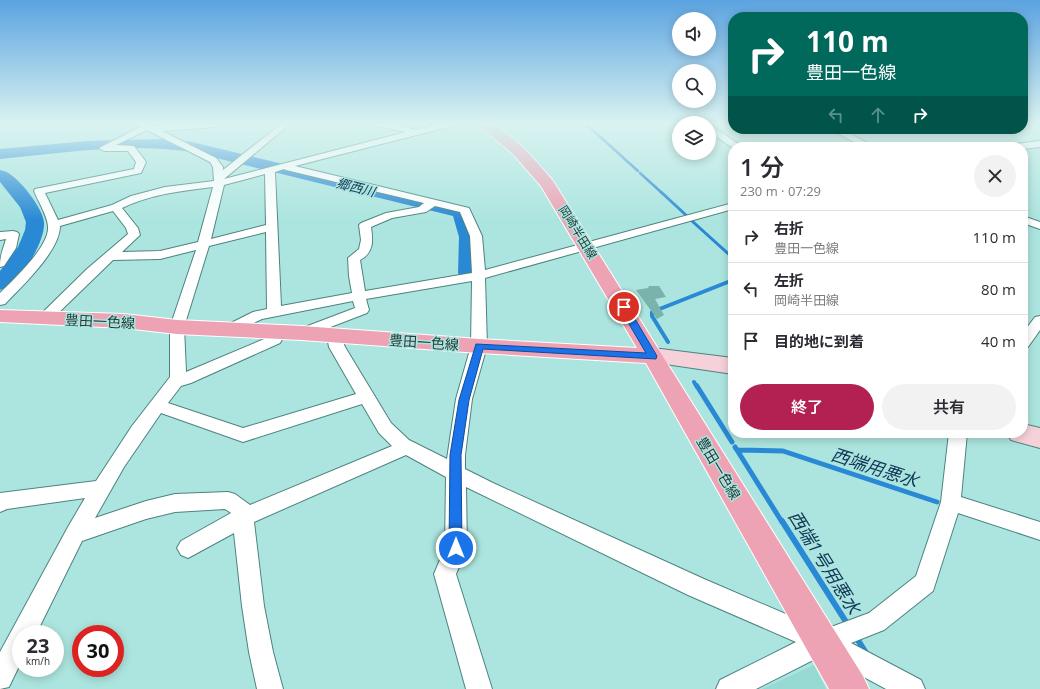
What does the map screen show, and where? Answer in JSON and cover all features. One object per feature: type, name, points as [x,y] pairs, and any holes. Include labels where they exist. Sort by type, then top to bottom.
[{"type":"main road","name":"岡崎半田線","points":[[524,156],[548,184],[653,356]]},
{"type":"main road","name":"豊田一色線","points":[[0,316],[124,321],[177,327],[230,329],[276,322],[302,333],[334,336],[653,356],[850,689]]},
{"type":"main road","points":[[653,356],[728,365]]},
{"type":"main road","points":[[1028,435],[1040,438]]},
{"type":"street","points":[[0,301],[39,260],[54,233],[54,224],[39,191],[138,171],[141,162],[137,156]]},
{"type":"street","points":[[28,625],[75,534],[102,488],[138,431],[178,378],[177,327],[204,243],[219,181],[218,167],[213,160],[205,156]]},
{"type":"street","points":[[219,181],[248,156]]},
{"type":"street","points":[[54,224],[116,207],[135,198],[169,189],[219,181],[323,156]]},
{"type":"street","points":[[286,166],[465,210],[476,236],[479,276],[479,346],[464,400],[456,455],[456,548],[445,574],[479,689]]},
{"type":"street","points":[[176,381],[185,379],[274,340],[276,322],[270,170]]},
{"type":"street","points":[[302,333],[362,310],[358,296],[354,258],[361,256],[368,244],[365,225],[390,215],[422,210],[433,202]]},
{"type":"street","points":[[45,318],[92,272],[134,235],[132,228],[116,207]]},
{"type":"street","points":[[276,322],[358,296],[479,276],[728,207]]},
{"type":"street","points":[[1028,221],[1040,226]]},
{"type":"street","points":[[111,256],[160,255],[272,227]]},
{"type":"street","points":[[0,236],[13,234],[10,248],[0,263]]},
{"type":"street","points":[[1028,337],[1040,320]]},
{"type":"street","points":[[334,336],[337,347],[385,428],[407,447],[456,474],[696,587],[823,642],[912,689]]},
{"type":"street","points":[[158,406],[243,435],[366,397]]},
{"type":"street","points":[[729,689],[823,642],[876,622],[925,583],[951,502],[957,438]]},
{"type":"street","points":[[188,548],[243,517],[407,447]]},
{"type":"street","points":[[0,503],[2,501],[102,488]]},
{"type":"street","points":[[75,534],[146,510],[175,503],[228,500],[240,508],[243,511],[253,606],[261,652],[270,689]]},
{"type":"street","points":[[951,502],[1040,531]]},
{"type":"street","points":[[0,678],[12,655]]},
{"type":"shaded area","points":[[814,665],[826,689],[762,689]]},
{"type":"building","points":[[649,286],[659,286],[666,297],[655,299],[664,315],[657,319],[636,290],[648,288]]},
{"type":"waterway","name":"郷西川","points":[[229,156],[461,213],[469,237],[469,273]]},
{"type":"waterway","name":"西端用悪水","points":[[622,156],[638,171]]},
{"type":"waterway","name":"西端用悪水","points":[[640,173],[662,193]]},
{"type":"waterway","points":[[0,175],[9,181],[25,201],[35,222],[32,238],[28,247],[12,271],[0,283]]},
{"type":"waterway","name":"西端用悪水","points":[[661,192],[687,216]]},
{"type":"waterway","name":"西端用悪水","points":[[692,221],[728,253]]},
{"type":"waterway","name":"西端用悪水","points":[[668,342],[652,316],[652,312],[728,282]]},
{"type":"waterway","name":"西端用悪水","points":[[694,382],[697,387]]},
{"type":"waterway","name":"西端用悪水","points":[[697,386],[728,436]]},
{"type":"waterway","name":"西端用悪水","points":[[730,438],[732,442]]},
{"type":"waterway","name":"西端用悪水","points":[[737,450],[783,451],[937,502]]},
{"type":"waterway","name":"西端1号用悪水","points":[[737,450],[782,522]]},
{"type":"waterway","name":"西端1号用悪水","points":[[782,521],[848,625]]},
{"type":"waterway","name":"西端1号用悪水","points":[[856,637],[866,653]]},
{"type":"route","points":[[456,548],[456,455],[468,381],[479,346],[653,356],[624,307]]}]
